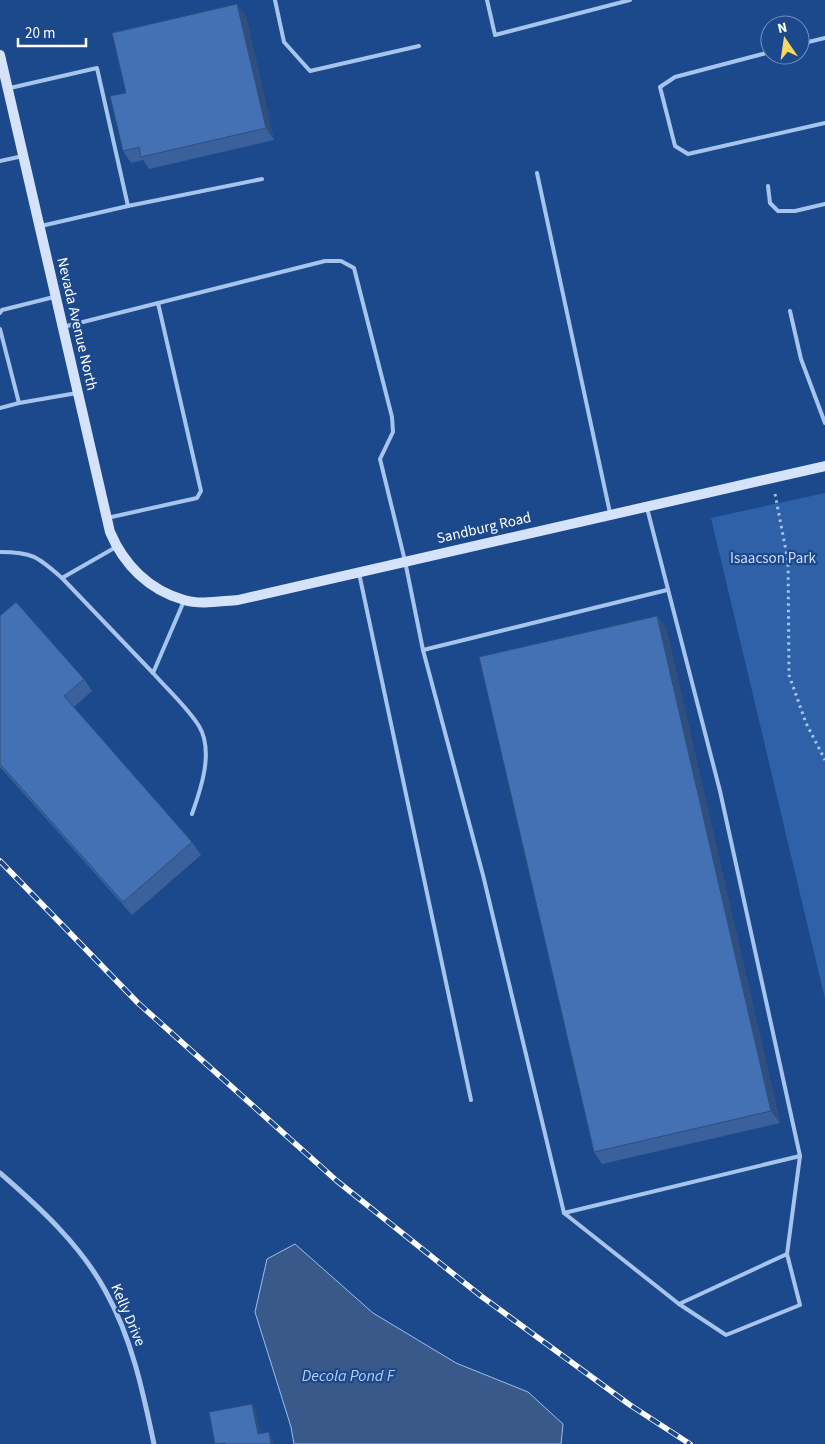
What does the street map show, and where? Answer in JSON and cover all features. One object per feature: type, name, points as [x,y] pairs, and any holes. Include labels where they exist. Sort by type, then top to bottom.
[{"type":"street","name":"Nevada Avenue North","points":[[0,55],[107,518],[116,547],[129,567],[151,586]]},
{"type":"street","name":"Sandburg Road","points":[[151,586],[184,600],[208,603],[238,600],[358,571],[825,466]]},
{"type":"street","name":"Kelly Drive","points":[[0,1173],[41,1209],[79,1253],[106,1291],[125,1335],[142,1385],[154,1444]]},
{"type":"lane","points":[[275,0],[284,42],[310,71],[419,46]]},
{"type":"lane","points":[[487,0],[495,35],[630,0]]},
{"type":"lane","points":[[810,42],[825,38]]},
{"type":"lane","points":[[760,55],[674,77],[660,87],[675,146],[688,154],[825,123]]},
{"type":"lane","points":[[8,88],[97,68],[128,206]]},
{"type":"lane","points":[[0,161],[23,156]]},
{"type":"lane","points":[[537,173],[611,514]]},
{"type":"lane","points":[[39,226],[262,179]]},
{"type":"lane","points":[[768,186],[770,203],[778,211],[795,211],[825,204]]},
{"type":"lane","points":[[62,327],[325,261],[341,261],[354,268],[392,417],[393,432],[380,459],[405,561],[423,650],[483,875],[564,1213],[679,1304],[726,1334],[800,1305],[787,1254],[800,1156],[720,791],[646,506]]},
{"type":"lane","points":[[0,313],[2,310],[56,296]]},
{"type":"lane","points":[[107,518],[197,498],[201,491],[158,303]]},
{"type":"lane","points":[[790,310],[801,359],[825,423]]},
{"type":"lane","points":[[0,329],[19,403]]},
{"type":"lane","points":[[0,408],[77,393]]},
{"type":"lane","points":[[62,578],[116,547]]},
{"type":"lane","points":[[0,552],[20,552],[38,557],[62,578],[153,673],[199,727],[203,738],[205,757],[201,788],[192,814]]},
{"type":"lane","points":[[358,571],[471,1100]]},
{"type":"lane","points":[[423,650],[667,590]]},
{"type":"lane","points":[[153,673],[184,600]]},
{"type":"lane","points":[[564,1213],[800,1156]]},
{"type":"lane","points":[[679,1304],[787,1254]]},
{"type":"path","points":[[772,478],[788,561],[789,675],[806,723],[825,760]]},
{"type":"green space","name":"Isaacson Park","points":[[825,493],[825,999],[711,518]]},
{"type":"water","name":"Decola Pond F","points":[[295,1244],[373,1313],[456,1363],[528,1392],[563,1424],[561,1444],[294,1444],[291,1427],[255,1312],[267,1259]]},
{"type":"building","points":[[237,4],[266,128],[141,157],[139,147],[123,151],[110,96],[126,93],[112,33]]},
{"type":"building","points":[[16,602],[84,679],[64,696],[192,842],[123,902],[0,764],[0,616]]},
{"type":"building","points":[[657,616],[771,1111],[594,1152],[479,657]]},
{"type":"building","points":[[252,1404],[258,1434],[269,1432],[271,1444],[215,1444],[209,1412]]},
{"type":"railway","points":[[0,861],[138,1003],[337,1181],[481,1296],[630,1405],[690,1444]]}]
